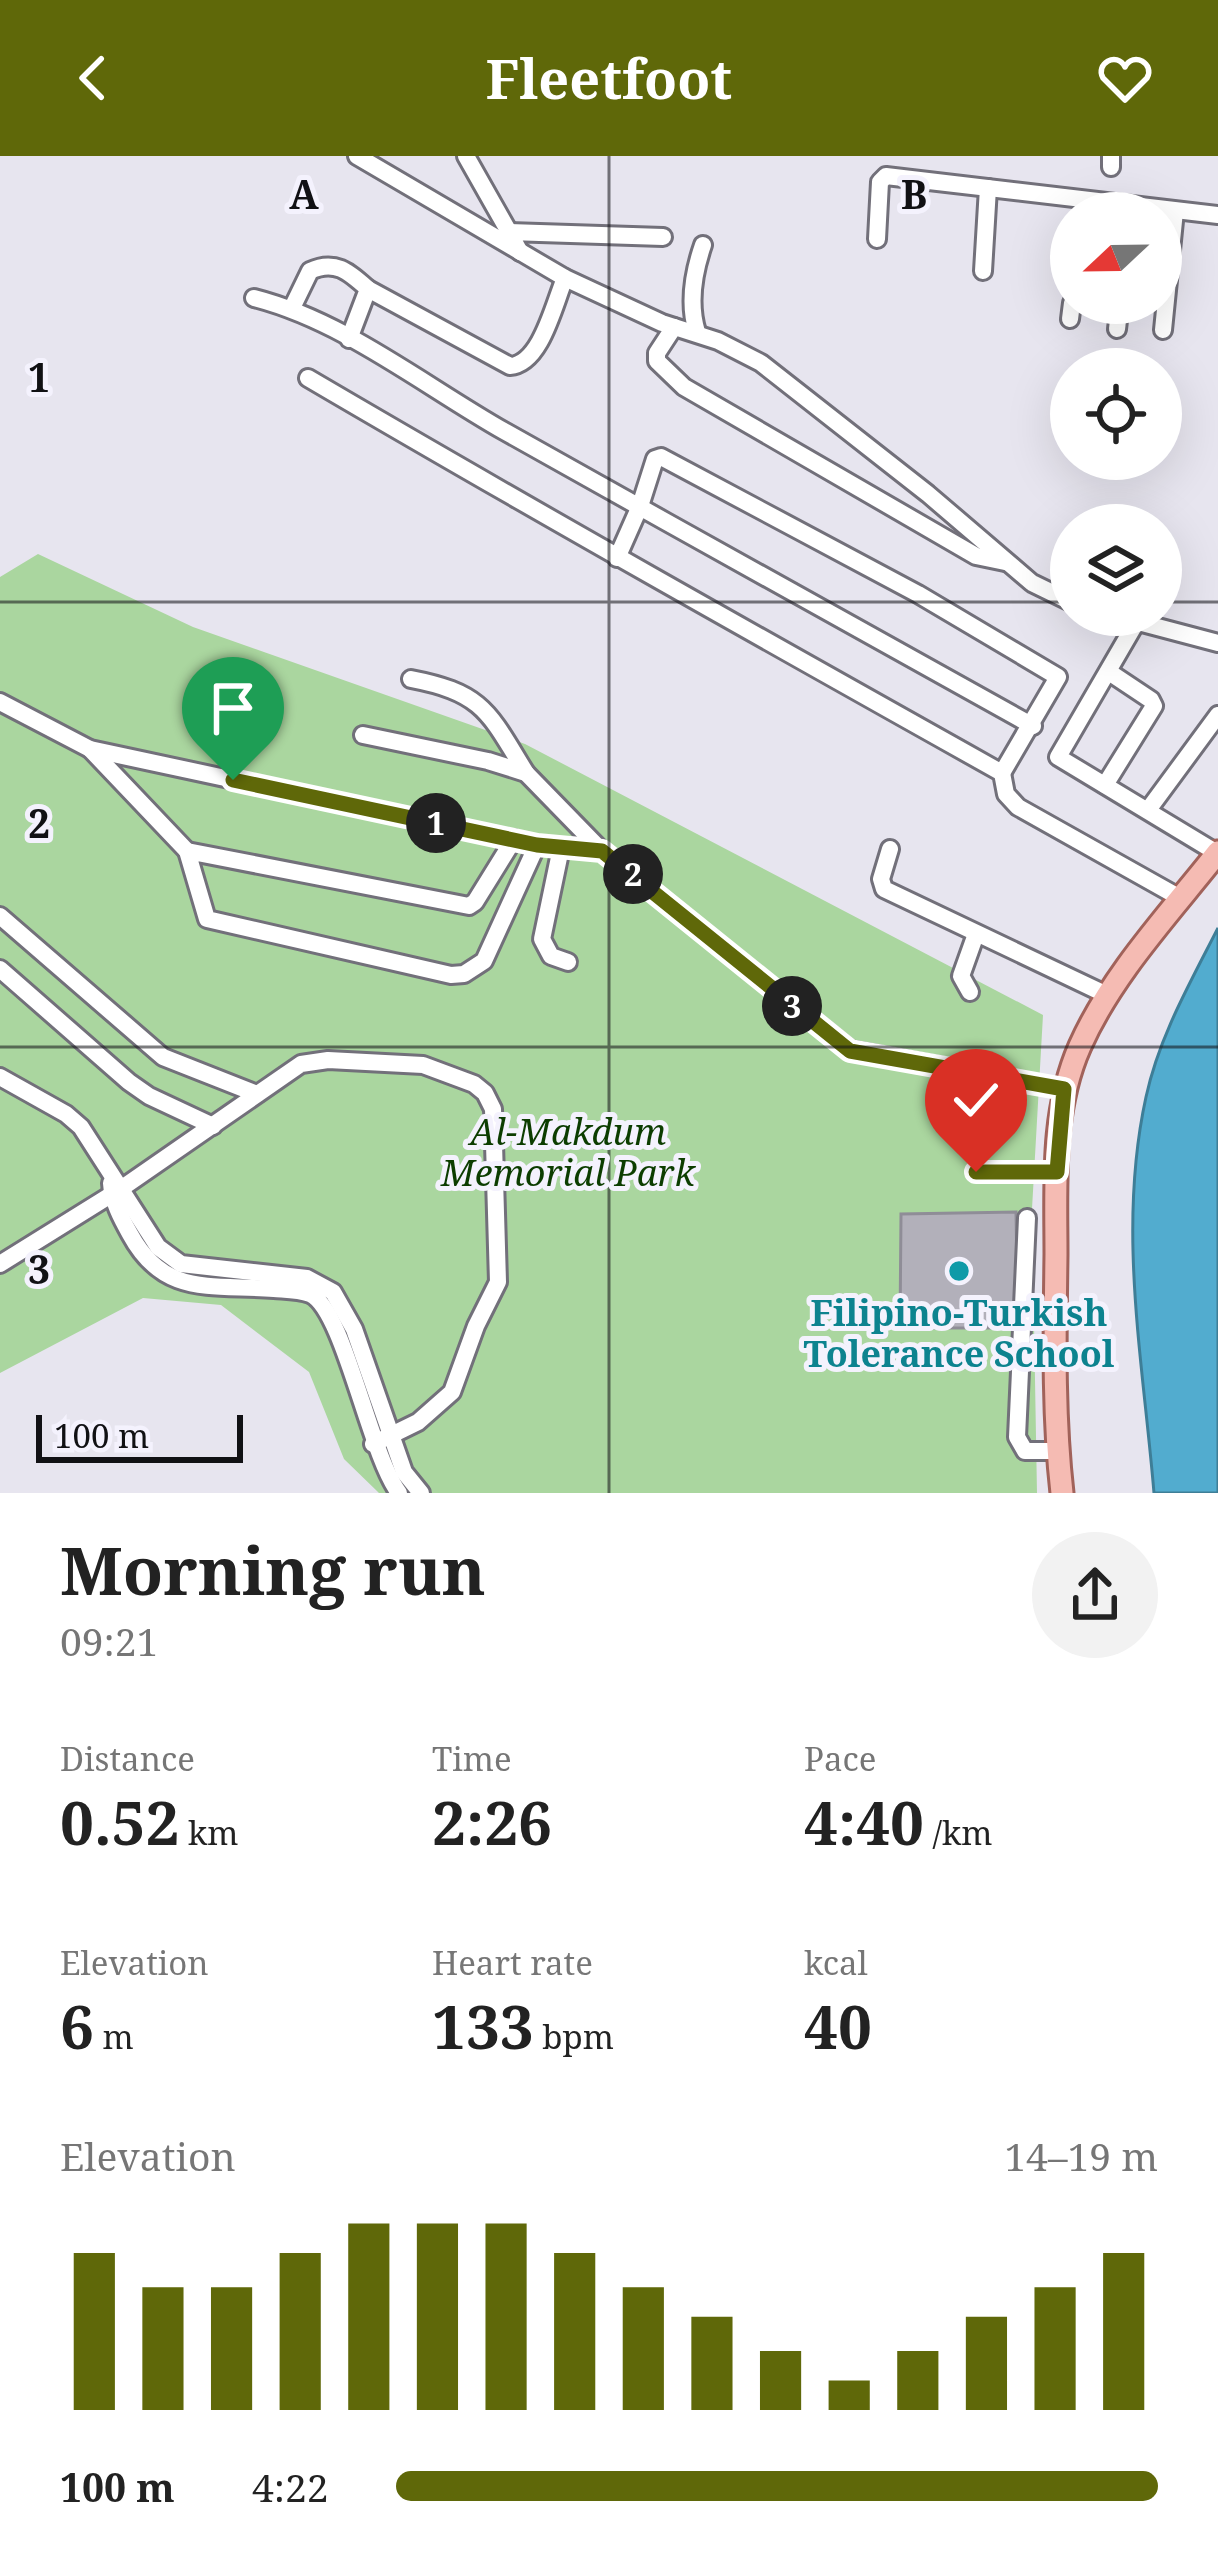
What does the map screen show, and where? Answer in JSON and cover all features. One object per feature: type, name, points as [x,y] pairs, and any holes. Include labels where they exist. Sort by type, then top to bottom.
[{"type":"main road","points":[[1062,1493],[1057,1172],[1064,1089],[1107,995],[1218,852]]},
{"type":"street","points":[[357,156],[565,278],[761,363],[1032,583],[1050,592]]},
{"type":"street","points":[[466,156],[520,253]]},
{"type":"street","points":[[877,239],[883,177],[988,188],[1050,201]]},
{"type":"street","points":[[983,271],[988,188]]},
{"type":"street","points":[[1182,212],[1218,215]]},
{"type":"street","points":[[509,232],[663,237]]},
{"type":"street","points":[[697,332],[694,270],[703,245]]},
{"type":"street","points":[[292,308],[304,275],[322,265],[341,267],[368,289],[510,366],[518,366],[532,356],[565,278]]},
{"type":"street","points":[[349,339],[368,289]]},
{"type":"street","points":[[254,298],[292,308],[349,339],[1033,726]]},
{"type":"street","points":[[1117,329],[1118,324]]},
{"type":"street","points":[[1163,330],[1164,324]]},
{"type":"street","points":[[674,327],[657,353],[657,362],[684,388],[976,556],[1006,562]]},
{"type":"street","points":[[308,378],[1002,773]]},
{"type":"street","points":[[617,558],[655,459],[661,457],[918,594],[1056,675],[1058,681],[1002,773],[1006,794],[1018,808],[1182,899]]},
{"type":"street","points":[[1182,633],[1218,643]]},
{"type":"street","points":[[1129,636],[1058,754],[1060,761],[1218,852]]},
{"type":"street","points":[[1106,785],[1154,706],[1109,672]]},
{"type":"street","points":[[411,679],[449,686],[477,702],[492,716],[526,772],[602,851],[850,1051],[1064,1089]]},
{"type":"street","points":[[0,702],[89,749],[537,845],[602,851]]},
{"type":"street","points":[[1148,810],[1218,716]]},
{"type":"street","points":[[363,735],[526,772]]},
{"type":"street","points":[[89,749],[188,851],[207,919],[452,975],[464,974],[484,961],[537,845]]},
{"type":"street","points":[[472,904],[514,839]]},
{"type":"street","points":[[561,848],[542,939],[551,956],[568,962]]},
{"type":"street","points":[[890,849],[880,879],[884,889],[1107,995]]},
{"type":"street","points":[[188,851],[472,904],[504,917]]},
{"type":"street","points":[[0,916],[163,1057],[257,1094]]},
{"type":"street","points":[[970,992],[961,976],[976,934]]},
{"type":"street","points":[[0,969],[129,1082],[213,1126]]},
{"type":"street","points":[[4,1255],[213,1126],[301,1064],[399,1062],[423,1065],[474,1084],[493,1109],[498,1282],[452,1392],[439,1407],[382,1440]]},
{"type":"street","points":[[0,1077],[66,1114],[93,1142],[140,1254],[157,1272],[191,1283],[312,1294],[324,1305],[382,1440],[422,1493]]},
{"type":"street","points":[[976,1172],[1057,1172]]},
{"type":"street","points":[[1027,1218],[1016,1437],[1025,1451],[1058,1451]]},
{"type":"street","points":[[382,1440],[384,1471],[399,1493]]},
{"type":"green space","name":"Al-Makdum Memorial Park","points":[[38,554],[193,627],[525,744],[1043,1015],[1032,1209],[1037,1493],[379,1493],[344,1459],[309,1372],[221,1305],[143,1298],[0,1373],[0,577]]},
{"type":"water","points":[[1218,928],[1218,1493],[1154,1493],[1135,1295],[1133,1196],[1138,1146],[1159,1053]]},
{"type":"building","name":"Filipino-Turkish Tolerance School","points":[[1016,1212],[1018,1328],[900,1328],[901,1214]]},
{"type":"place","name":"Filipino-Turkish Tolerance School","points":[[959,1271]]},
{"type":"route","points":[[233,780],[537,845],[602,851],[850,1051],[1064,1089],[1057,1172],[976,1172]]}]
